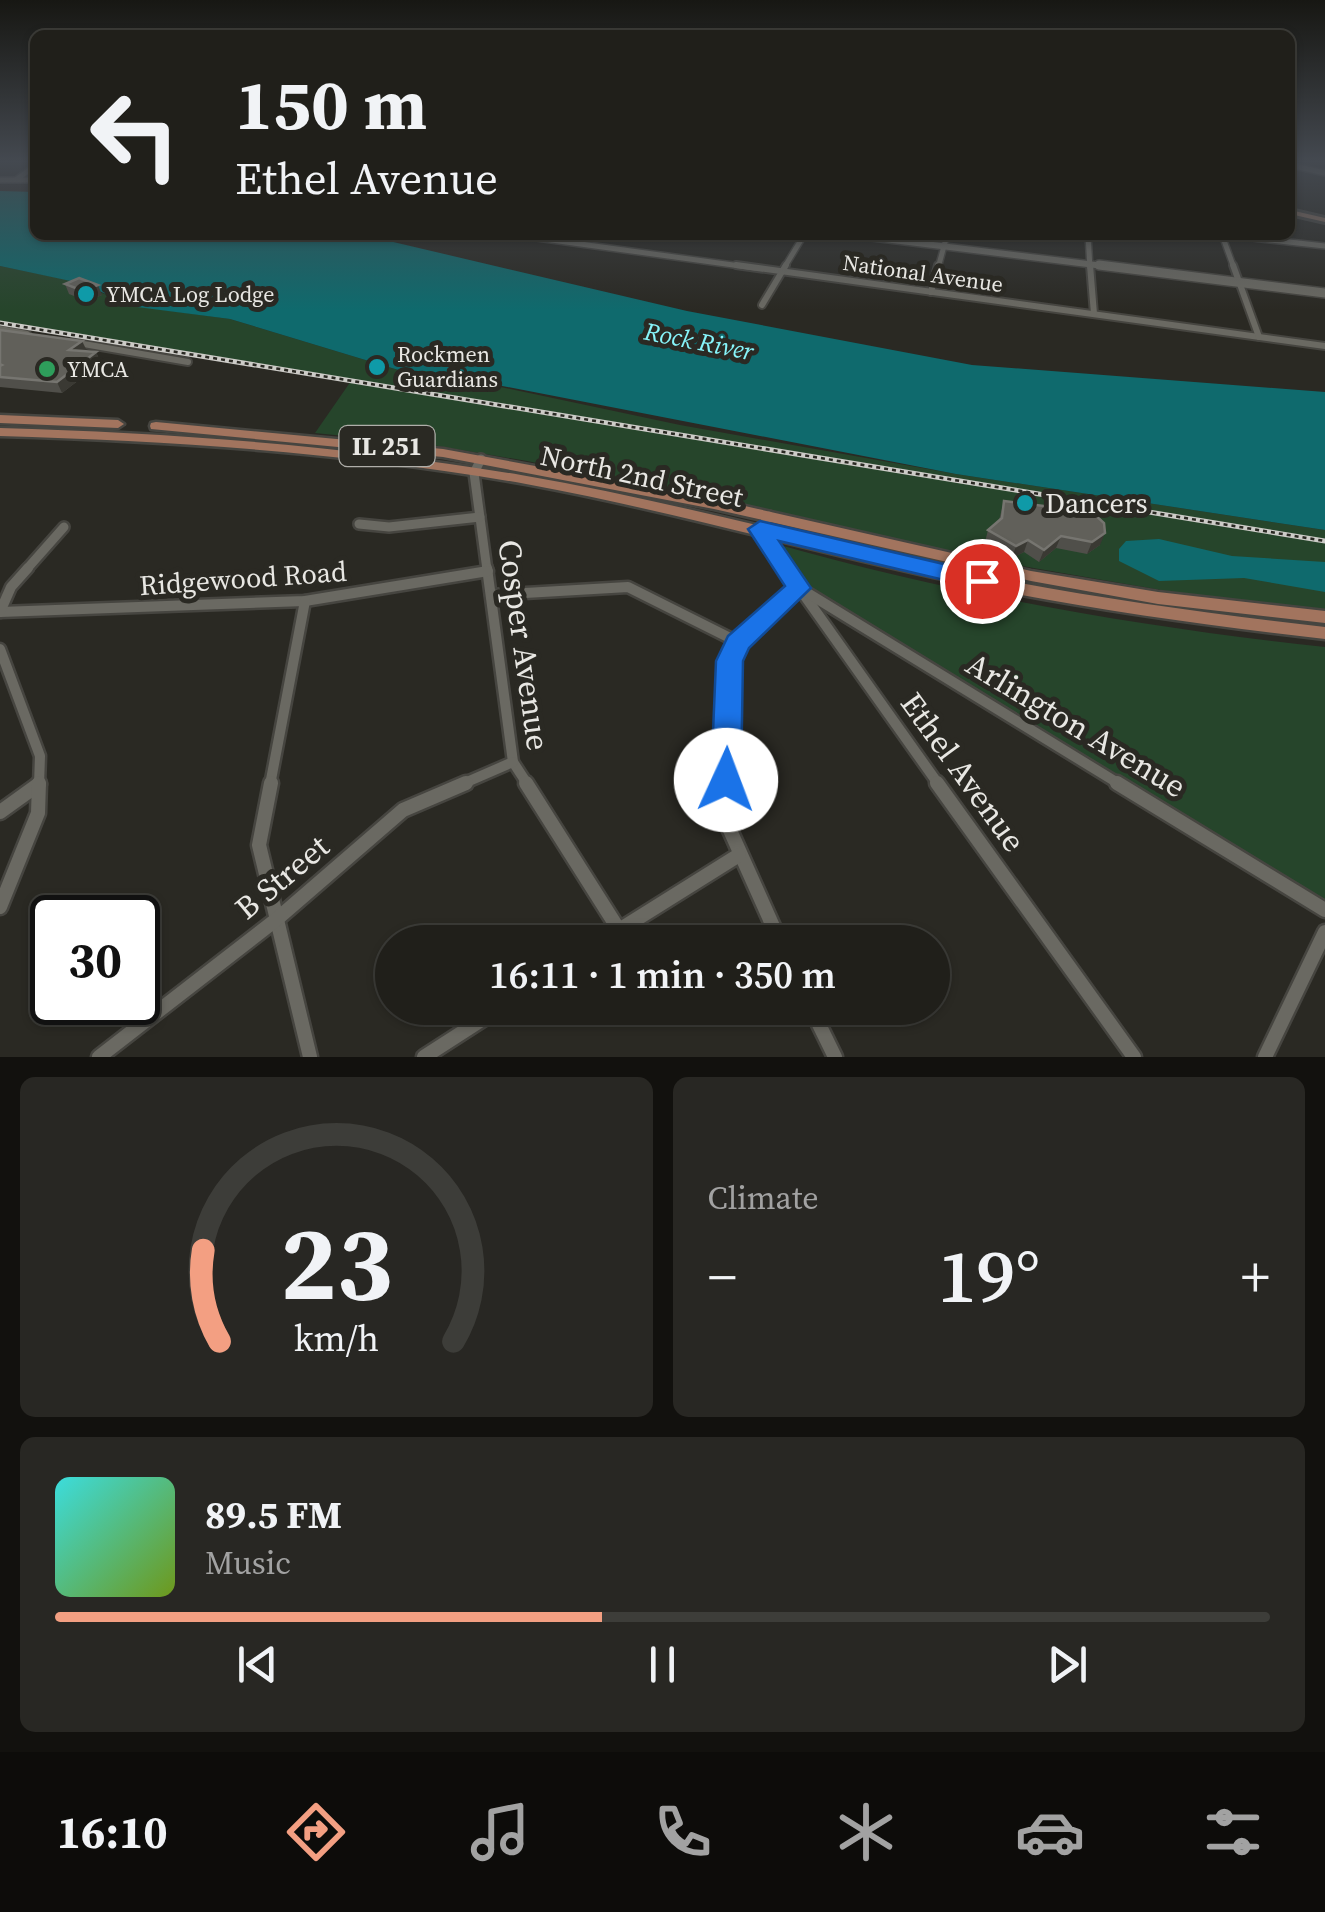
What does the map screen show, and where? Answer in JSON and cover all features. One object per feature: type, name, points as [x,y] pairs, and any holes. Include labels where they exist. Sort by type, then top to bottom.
[{"type":"main road","points":[[1295,213],[1325,220]]},
{"type":"main road","name":"North 2nd Street","points":[[0,419],[238,431],[478,466],[1032,576],[1158,598],[1325,617]]},
{"type":"main road","name":"North 2nd Street","points":[[0,432],[140,434],[478,466]]},
{"type":"main road","name":"North 2nd Street","points":[[764,522],[1016,589],[1177,616],[1325,633]]},
{"type":"street","name":"National Avenue","points":[[552,240],[1325,346]]},
{"type":"street","points":[[588,245],[593,240]]},
{"type":"street","points":[[762,305],[801,240]]},
{"type":"street","points":[[1088,240],[1094,314]]},
{"type":"street","points":[[1226,240],[1259,337]]},
{"type":"street","points":[[1270,240],[1325,246]]},
{"type":"street","points":[[931,292],[945,241],[1325,291]]},
{"type":"street","points":[[0,329],[33,335]]},
{"type":"street","points":[[65,340],[188,362]]},
{"type":"street","name":"Cosper Avenue","points":[[478,466],[480,517],[513,762],[616,925]]},
{"type":"street","points":[[358,524],[390,526],[480,517]]},
{"type":"street","name":"Ethel Avenue","points":[[764,522],[798,588],[1134,1057]]},
{"type":"street","points":[[0,612],[11,587],[64,526]]},
{"type":"street","name":"Ridgewood Road","points":[[0,612],[305,601],[488,570]]},
{"type":"street","points":[[492,595],[628,587],[738,642]]},
{"type":"street","points":[[772,925],[725,820],[730,661],[738,642],[798,588]]},
{"type":"street","name":"Arlington Avenue","points":[[798,588],[1325,910]]},
{"type":"street","points":[[305,601],[259,845],[310,1057]]},
{"type":"street","points":[[0,649],[35,738],[39,784],[38,814],[27,850],[0,907]]},
{"type":"street","name":"B Street","points":[[99,1057],[277,920],[404,810],[513,762]]},
{"type":"street","points":[[0,812],[39,784]]},
{"type":"street","points":[[627,925],[739,856]]},
{"type":"street","points":[[1265,1057],[1325,932]]},
{"type":"street","points":[[424,1057],[474,1025]]},
{"type":"street","points":[[819,1025],[835,1057]]},
{"type":"green space","points":[[0,266],[69,280],[135,306],[230,319],[405,372],[425,371],[680,425],[956,474],[1325,530],[1325,609],[1213,599],[1005,563],[527,461],[432,445],[315,433],[351,381],[0,323]]},
{"type":"green space","points":[[776,544],[912,579],[1048,607],[1186,630],[1325,647],[1325,910],[798,588]]},
{"type":"water","name":"Rock River","points":[[0,211],[30,211],[30,240],[385,240],[687,311],[972,365],[1325,392],[1325,530],[956,474],[425,371],[405,372],[230,319],[137,307],[80,283],[0,266]]},
{"type":"water","points":[[1159,539],[1232,556],[1325,562],[1325,592],[1244,578],[1159,581],[1119,561],[1119,549],[1126,541]]},
{"type":"building","points":[[79,278],[98,285],[83,291],[65,284]]},
{"type":"building","name":"YMCA","points":[[0,330],[82,341],[69,350],[96,352],[57,382],[0,377]]},
{"type":"building","points":[[1004,501],[1092,512],[1104,523],[1105,533],[1092,542],[1061,536],[1044,550],[1028,540],[1016,546],[988,530],[1002,518]]},
{"type":"railway","points":[[0,323],[1325,541]]},
{"type":"place","name":"YMCA Log Lodge","points":[[86,294]]},
{"type":"place","name":"Rockmen Guardians","points":[[377,367]]},
{"type":"place","name":"YMCA","points":[[47,369]]},
{"type":"place","name":"Dancers","points":[[1025,503]]},
{"type":"route","points":[[726,780],[730,661],[738,642],[798,588],[760,529],[982,581]]}]
